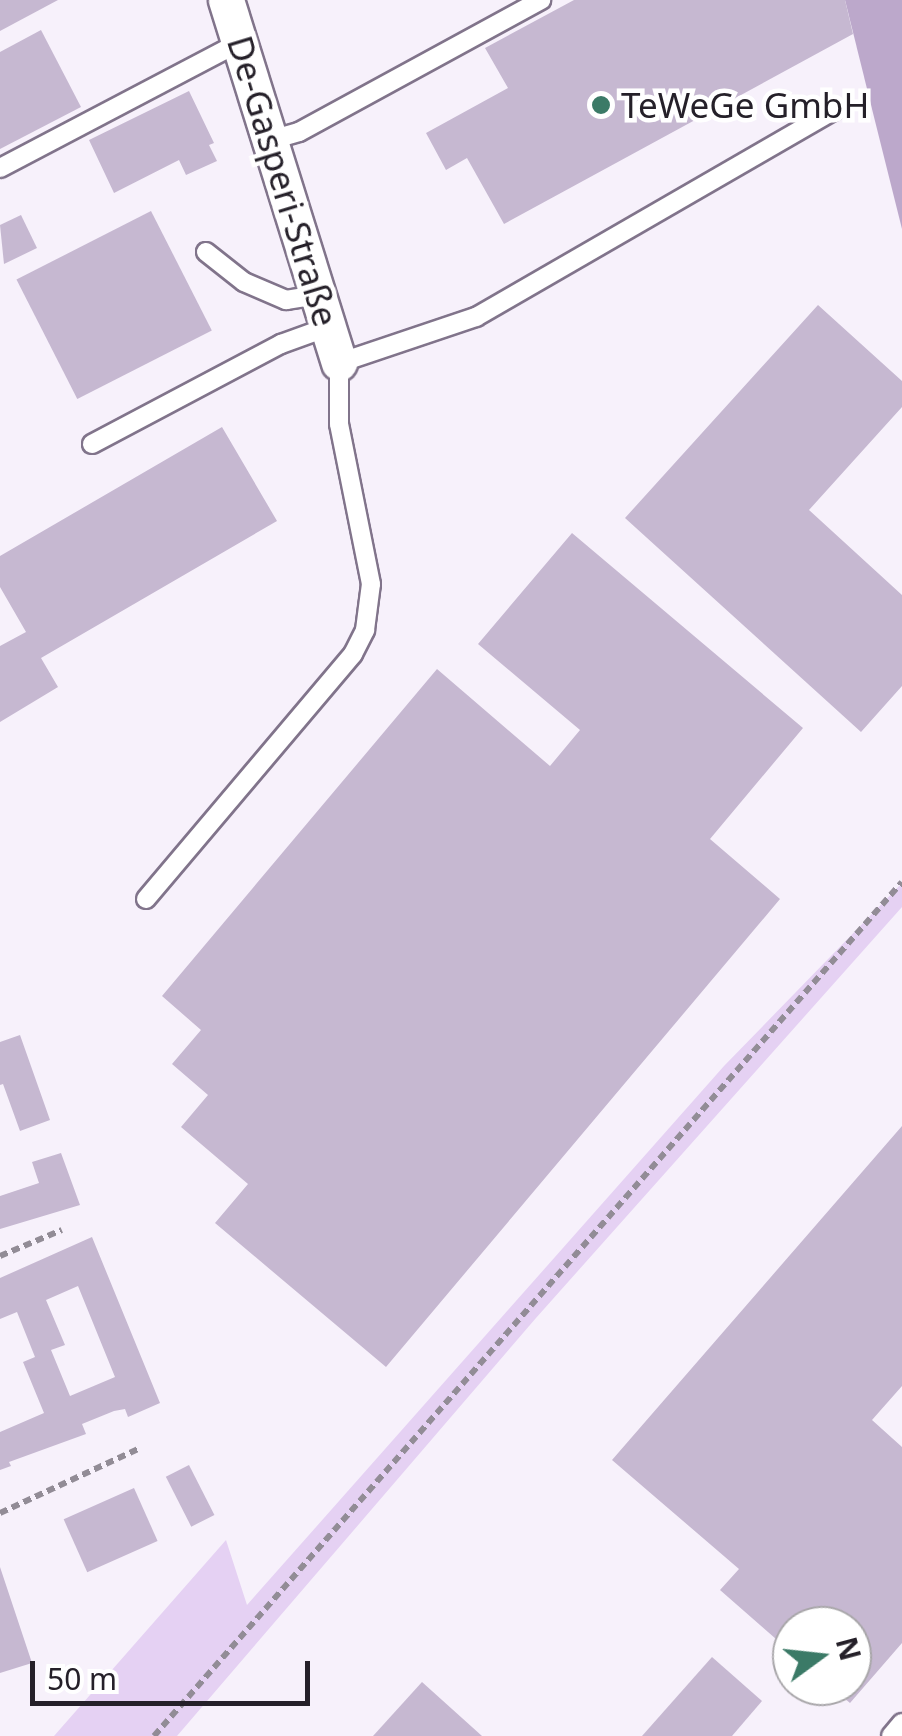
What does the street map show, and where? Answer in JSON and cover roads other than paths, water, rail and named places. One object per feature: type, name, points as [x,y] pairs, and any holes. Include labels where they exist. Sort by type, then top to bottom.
[{"type":"street","name":"De-Gasperi-Straße","points":[[226,0],[339,363]]},
{"type":"lane","points":[[271,140],[298,132],[541,0]]},
{"type":"lane","points":[[0,168],[240,42]]},
{"type":"lane","points":[[146,898],[354,654],[365,630],[371,584],[339,424],[339,363],[476,317],[836,108]]},
{"type":"lane","points":[[206,252],[244,282],[323,311]]},
{"type":"lane","points":[[92,444],[281,344],[323,311]]},
{"type":"lane","points":[[891,1736],[902,1723]]},
{"type":"place","name":"TeWeGe GmbH","points":[[601,105]]}]
